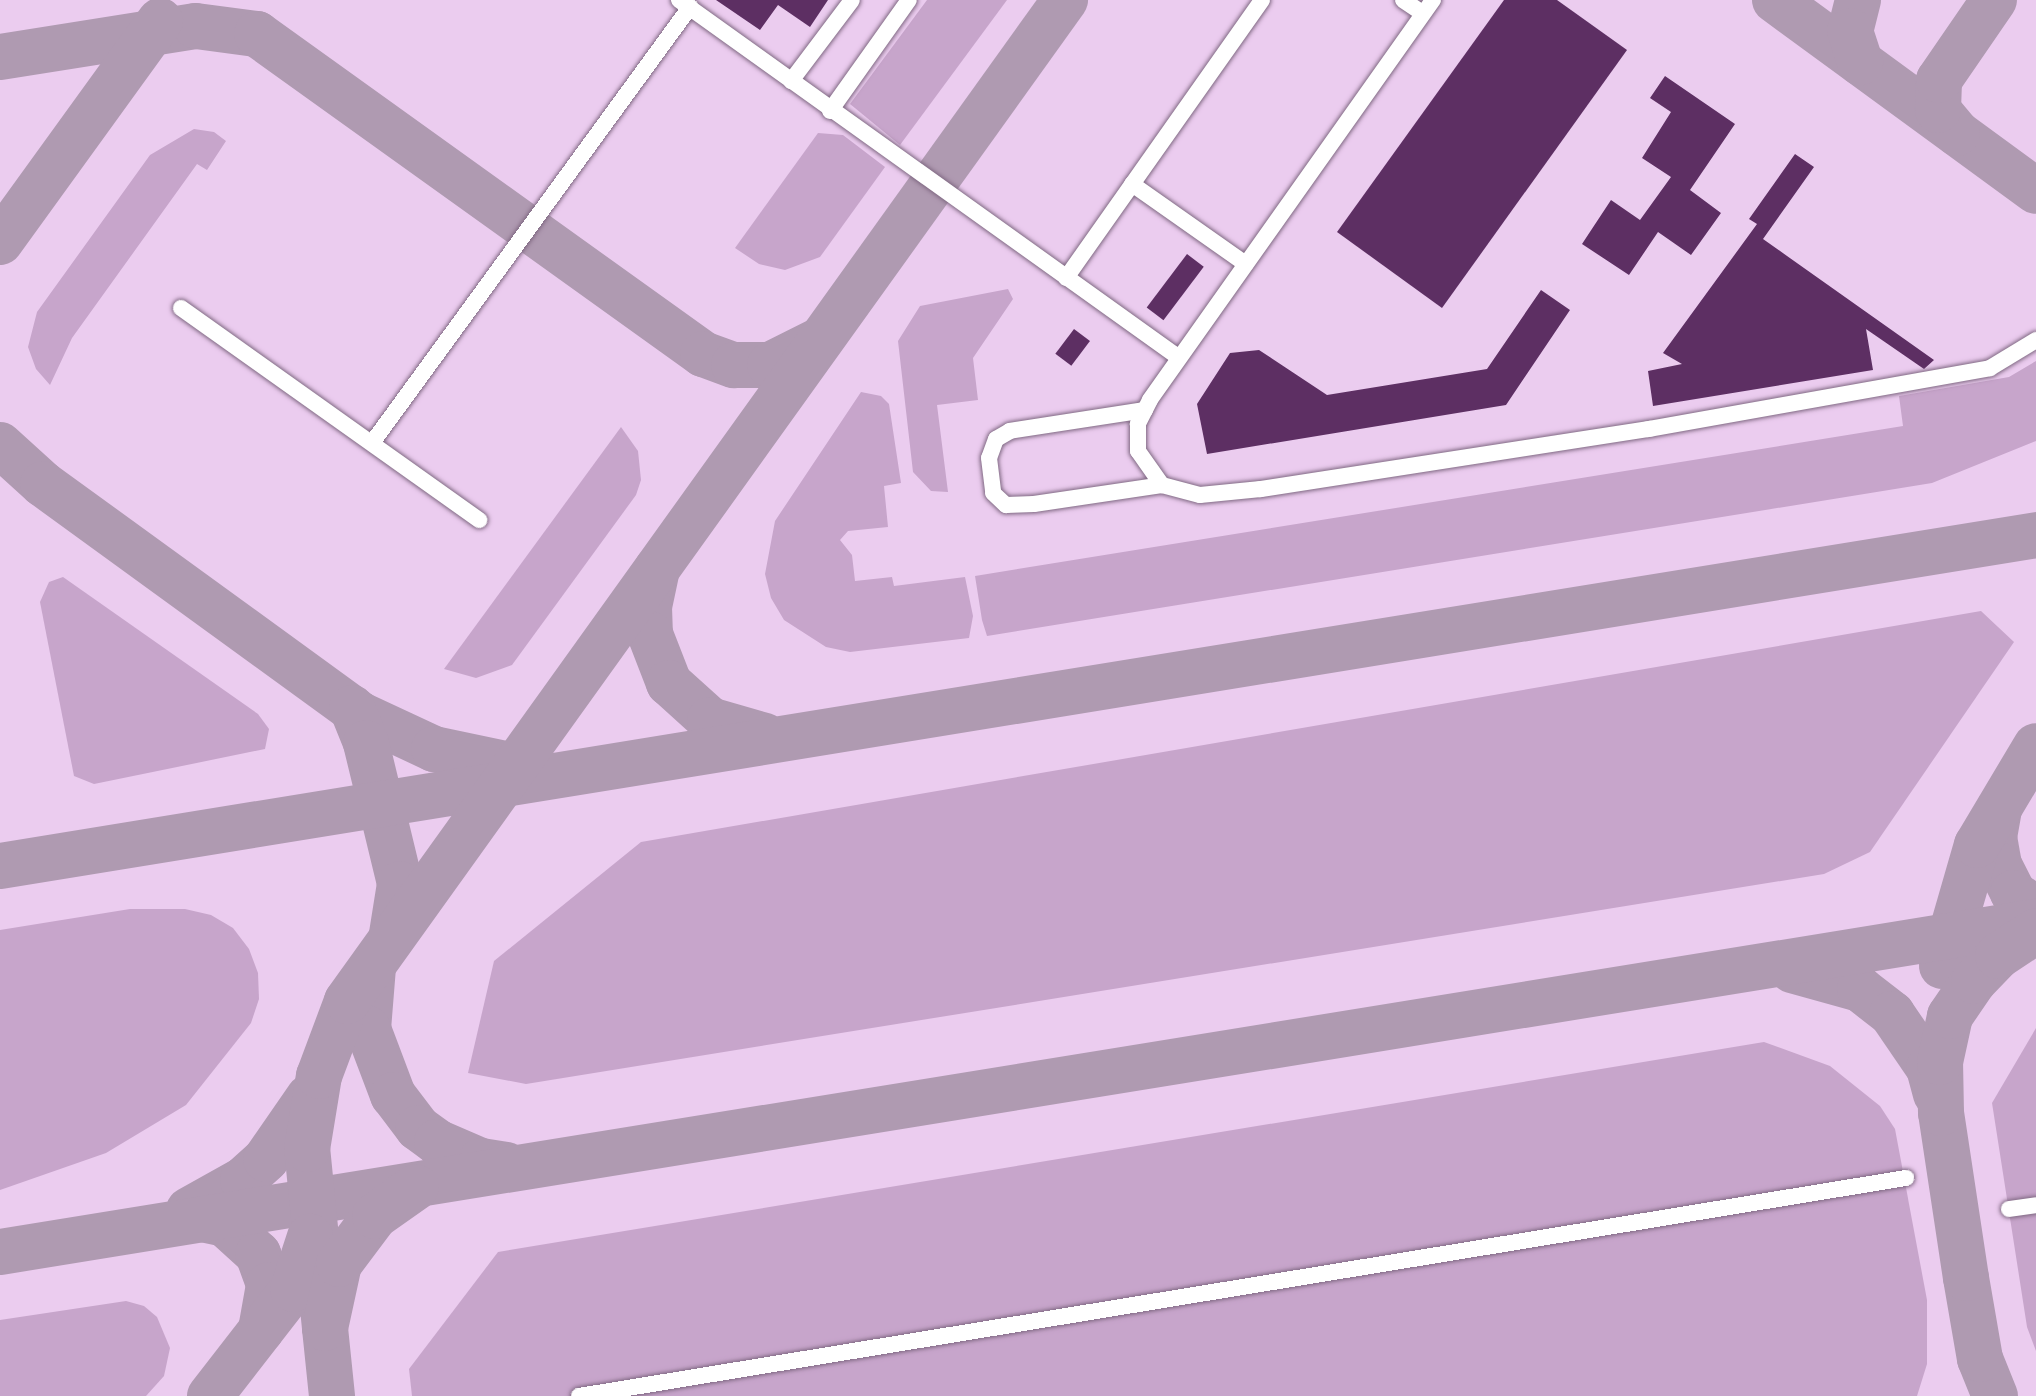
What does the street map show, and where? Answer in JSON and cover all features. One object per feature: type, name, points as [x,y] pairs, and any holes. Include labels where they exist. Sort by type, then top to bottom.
[{"type":"lane","points":[[791,81],[852,0]]},
{"type":"lane","points":[[830,111],[909,0]]},
{"type":"lane","points":[[1066,278],[1262,0]]},
{"type":"lane","points":[[1162,485],[1138,451],[1138,424],[1178,357],[1428,7],[1403,0]]},
{"type":"lane","points":[[372,443],[685,4],[830,111],[1178,357]]},
{"type":"lane","points":[[1132,184],[1246,264]]},
{"type":"lane","points":[[181,308],[479,520]]},
{"type":"lane","points":[[1145,410],[1010,431],[996,439],[989,458],[993,493],[1006,505],[1034,504],[1162,485],[1200,495],[1261,489],[1649,429],[1990,368],[2036,340]]},
{"type":"lane","points":[[579,1396],[1906,1178]]},
{"type":"lane","points":[[2009,1209],[2036,1205]]},
{"type":"shaded area","points":[[0,0],[2036,0],[2036,1396],[0,1396]]},
{"type":"shaded area","points":[[927,0],[1007,0],[900,145],[850,104]]},
{"type":"shaded area","points":[[194,129],[214,132],[226,141],[207,170],[197,164],[72,338],[50,385],[36,369],[28,347],[37,312],[150,155]]},
{"type":"shaded area","points":[[818,133],[843,135],[885,167],[820,257],[785,270],[759,264],[735,248]]},
{"type":"shaded area","points":[[1008,289],[1013,299],[973,358],[978,400],[937,405],[948,492],[931,491],[913,472],[898,341],[920,306]]},
{"type":"shaded area","points":[[2036,361],[2036,441],[1932,483],[987,636],[982,620],[975,576],[1903,426],[1899,396],[2009,377]]},
{"type":"shaded area","points":[[861,392],[881,396],[889,404],[901,483],[884,486],[888,527],[848,531],[840,540],[852,555],[855,581],[892,577],[894,586],[965,577],[973,616],[969,638],[850,652],[826,647],[784,620],[771,598],[765,574],[775,521]]},
{"type":"shaded area","points":[[621,427],[638,451],[641,480],[636,495],[512,665],[476,678],[444,669]]},
{"type":"shaded area","points":[[63,577],[258,714],[269,729],[265,749],[94,784],[74,776],[40,602],[49,582]]},
{"type":"shaded area","points":[[1981,611],[2014,642],[1870,852],[1824,874],[526,1084],[468,1073],[494,961],[641,842]]},
{"type":"shaded area","points":[[130,909],[185,909],[211,915],[233,928],[249,949],[258,973],[259,999],[251,1023],[186,1105],[106,1153],[0,1190],[0,930]]},
{"type":"shaded area","points":[[2036,1028],[2036,1351],[2027,1327],[1992,1103]]},
{"type":"shaded area","points":[[1764,1042],[1830,1066],[1880,1106],[1895,1129],[1927,1300],[1927,1364],[1917,1396],[412,1396],[409,1369],[498,1252]]},
{"type":"shaded area","points":[[126,1301],[144,1306],[157,1317],[170,1348],[164,1376],[146,1396],[0,1396],[0,1320]]},
{"type":"building","points":[[716,0],[828,0],[810,27],[778,5],[760,30]]},
{"type":"building","points":[[1504,0],[1557,0],[1627,50],[1442,308],[1337,232]]},
{"type":"building","points":[[1665,76],[1735,124],[1690,190],[1721,213],[1691,255],[1658,232],[1629,275],[1582,244],[1611,200],[1640,220],[1671,177],[1642,158],[1671,112],[1650,98]]},
{"type":"building","points":[[1795,154],[1814,167],[1763,239],[1934,360],[1924,369],[1866,329],[1873,370],[1653,406],[1648,371],[1682,364],[1663,353],[1757,224],[1749,219]]},
{"type":"building","points":[[1187,254],[1204,267],[1163,320],[1147,308]]},
{"type":"building","points":[[1541,290],[1570,310],[1506,405],[1207,454],[1197,404],[1230,353],[1259,350],[1327,395],[1487,369]]},
{"type":"building","points":[[1074,329],[1090,341],[1071,366],[1055,354]]},
{"type":"taxiway","points":[[325,1328],[307,1149],[319,1076],[347,1001],[1065,0]]},
{"type":"taxiway","points":[[1775,0],[2036,191]]},
{"type":"taxiway","points":[[1858,0],[1850,31],[1860,62]]},
{"type":"taxiway","points":[[1957,133],[1938,110],[1939,80],[1994,0]]},
{"type":"taxiway","points":[[0,242],[160,21]]},
{"type":"taxiway","points":[[0,57],[196,26],[257,34],[703,354],[734,365],[770,365],[818,341]]},
{"type":"taxiway","points":[[0,445],[43,484],[359,714],[434,749],[525,768]]},
{"type":"taxiway","points":[[0,866],[2036,535]]},
{"type":"taxiway","points":[[657,569],[649,607],[650,634],[669,683],[710,720],[765,736]]},
{"type":"taxiway","points":[[352,708],[366,743],[400,884],[392,934]]},
{"type":"taxiway","points":[[1942,966],[1977,845],[2036,746]]},
{"type":"taxiway","points":[[1999,809],[1994,837],[1999,865],[2013,893],[2036,909]]},
{"type":"taxiway","points":[[0,1252],[2036,922]]},
{"type":"taxiway","points":[[1995,1396],[1980,1359],[1966,1278],[1941,1113],[1940,1062],[1950,1016],[1974,981],[1998,956],[2036,931]]},
{"type":"taxiway","points":[[373,967],[368,1029],[393,1095],[418,1128],[437,1142],[481,1161],[507,1165]]},
{"type":"taxiway","points":[[1792,970],[1860,989],[1892,1014],[1929,1068],[1936,1094]]},
{"type":"taxiway","points":[[189,1210],[243,1180],[266,1159],[309,1097]]},
{"type":"taxiway","points":[[332,1396],[325,1328],[339,1264],[375,1216],[416,1187]]},
{"type":"taxiway","points":[[202,1219],[225,1224],[258,1254],[269,1285],[261,1330]]},
{"type":"taxiway","points":[[210,1396],[293,1289],[310,1237]]}]
